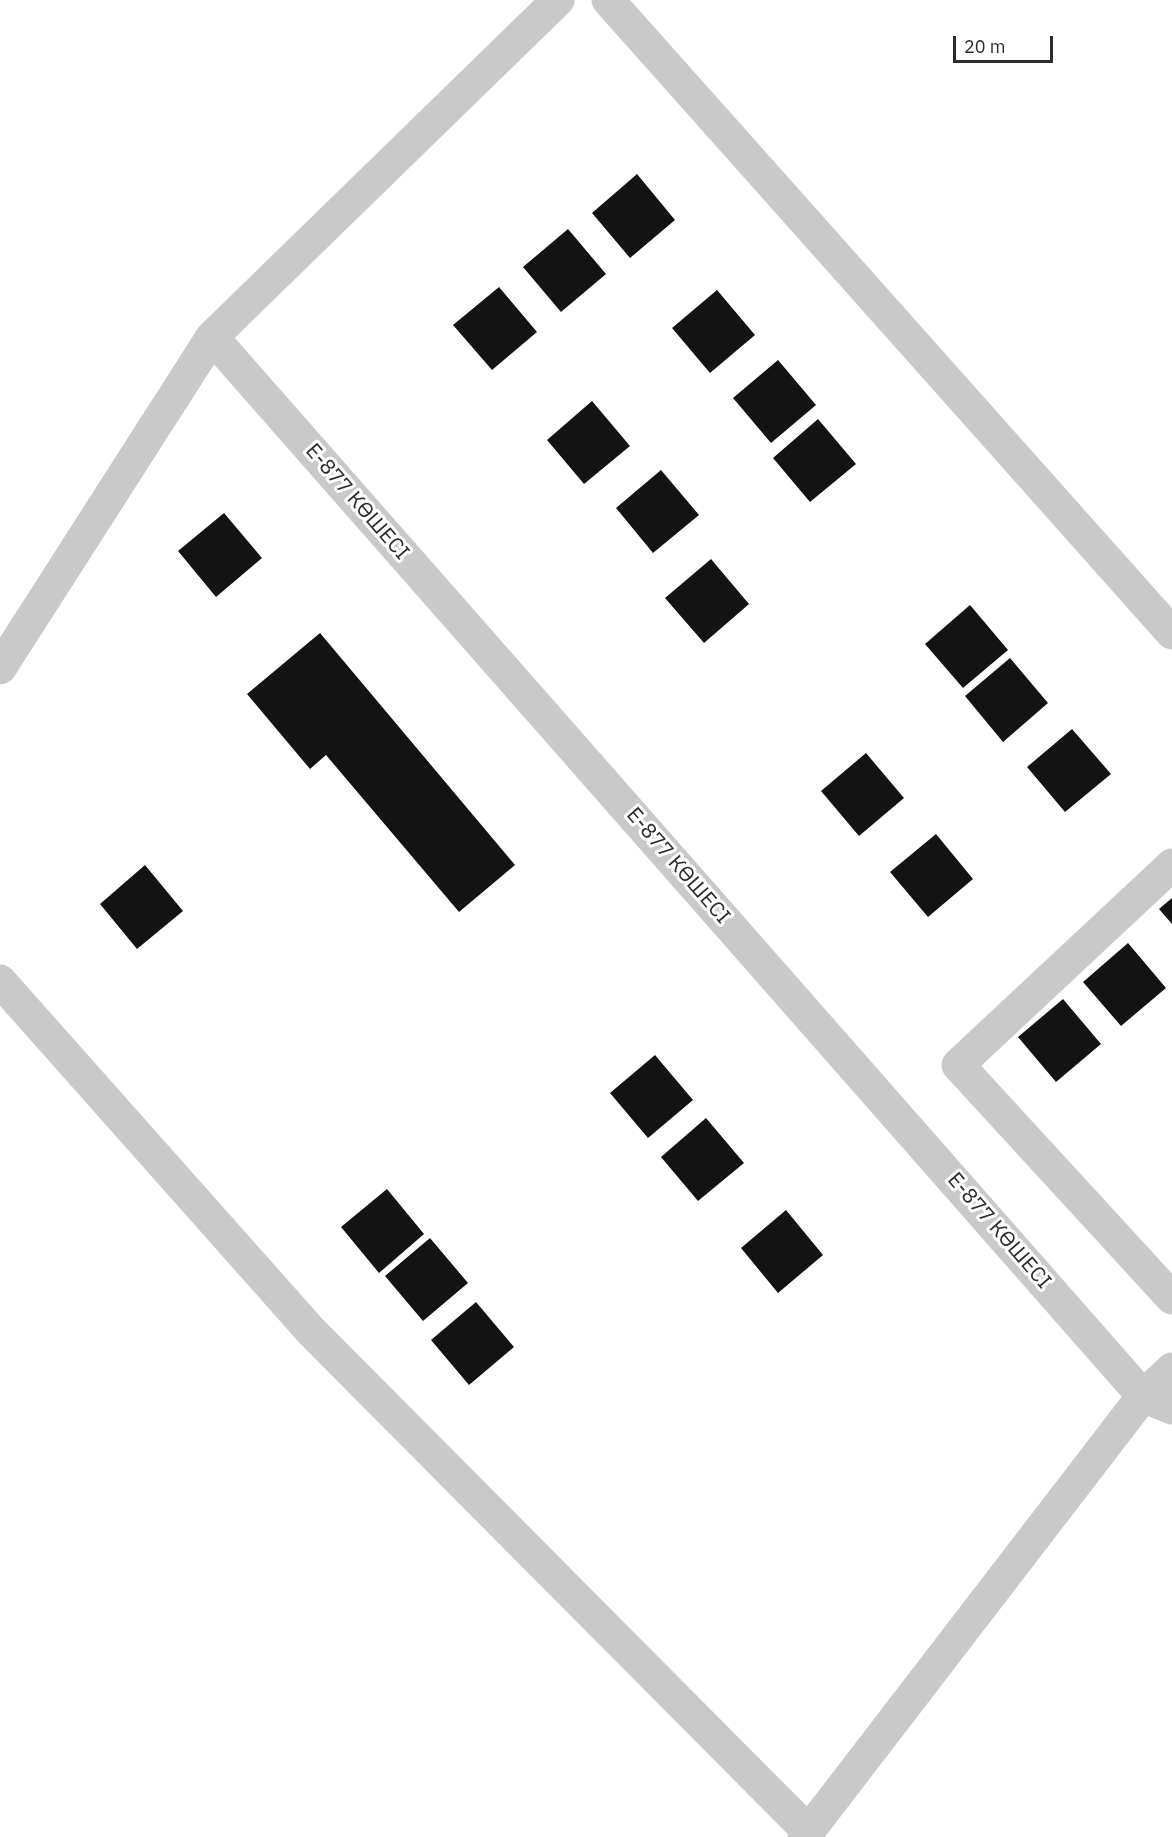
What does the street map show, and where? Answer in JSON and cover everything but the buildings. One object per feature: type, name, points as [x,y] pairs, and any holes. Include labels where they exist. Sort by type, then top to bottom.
[{"type":"street","points":[[0,668],[212,337],[558,0]]},
{"type":"street","points":[[608,0],[1172,633]]},
{"type":"street","name":"Е-877 КӨШЕСІ","points":[[212,337],[1158,1402]]},
{"type":"street","points":[[1172,865],[958,1065],[1172,1298]]},
{"type":"street","points":[[0,981],[311,1331],[806,1834],[1158,1402],[1172,1369]]}]
